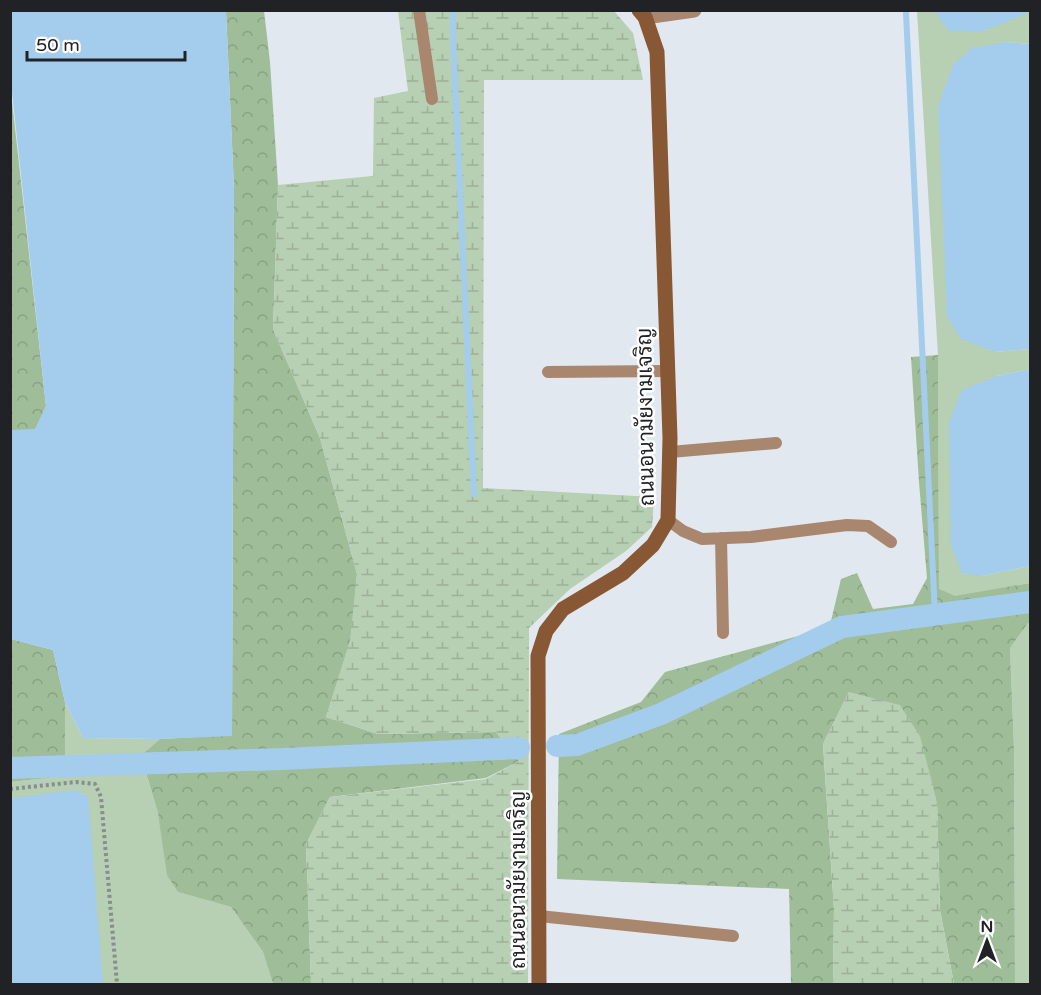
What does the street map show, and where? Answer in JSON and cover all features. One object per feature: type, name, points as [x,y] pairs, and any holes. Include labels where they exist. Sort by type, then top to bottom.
[{"type":"street","points":[[642,14],[694,10]]},
{"type":"street","name":"ถนนอนามัยงามเจริญ","points":[[539,984],[538,656],[546,631],[563,609],[623,573],[653,545],[668,520],[670,452],[657,52],[642,14]]},
{"type":"lane","points":[[419,10],[432,99]]},
{"type":"lane","points":[[548,372],[668,371]]},
{"type":"lane","points":[[670,452],[776,443]]},
{"type":"lane","points":[[668,520],[683,531],[702,539],[751,537],[847,525],[868,526],[891,542]]},
{"type":"lane","points":[[721,538],[723,633]]},
{"type":"lane","points":[[539,916],[732,936]]},
{"type":"path","points":[[10,789],[76,782],[95,784],[101,797],[117,984]]},
{"type":"green space","points":[[226,11],[264,11],[270,62],[278,185],[273,329],[320,438],[357,574],[351,640],[326,717],[378,734],[496,732],[519,761],[486,778],[330,797],[306,844],[311,984],[273,984],[263,952],[231,907],[178,892],[167,875],[158,813],[141,756],[160,739],[232,735],[234,188]]},
{"type":"green space","points":[[398,11],[614,11],[633,33],[643,80],[484,80],[483,488],[654,497],[652,527],[626,551],[570,589],[529,628],[528,984],[311,984],[306,844],[330,797],[486,779],[519,761],[496,732],[378,734],[326,717],[350,640],[357,574],[320,438],[273,329],[278,185],[373,176],[374,98],[408,91]]},
{"type":"green space","points":[[917,11],[1030,11],[1030,44],[1007,42],[995,352],[1030,349],[1030,369],[997,376],[982,576],[1030,566],[1030,583],[955,597],[939,590],[938,355]]},
{"type":"green space","points":[[10,83],[46,406],[35,430],[11,430]]},
{"type":"green space","points":[[938,355],[939,589],[955,596],[1030,583],[1030,623],[1010,648],[1014,748],[1015,984],[954,984],[940,910],[937,802],[849,692],[823,744],[834,909],[833,984],[791,984],[789,889],[557,879],[559,734],[641,702],[665,672],[802,635],[831,621],[841,579],[857,573],[873,609],[913,604],[927,578],[911,357]]},
{"type":"green space","points":[[1030,623],[1030,984],[1015,984],[1014,748],[1010,648]]},
{"type":"green space","points":[[11,639],[53,650],[65,702],[65,776],[11,782]]},
{"type":"green space","points":[[849,692],[900,705],[920,736],[937,802],[940,910],[954,984],[833,984],[834,909],[823,744]]},
{"type":"green space","points":[[65,702],[83,738],[160,739],[141,757],[178,892],[231,907],[263,952],[273,984],[11,984],[11,782],[65,776]]},
{"type":"water","points":[[11,10],[226,11],[234,188],[232,736],[160,739],[83,738],[65,702],[53,650],[11,639],[11,430],[35,429],[46,406],[11,83]]},
{"type":"water","points":[[1026,10],[1026,14],[981,32],[949,31],[936,11]]},
{"type":"water","points":[[1007,42],[1030,44],[1030,349],[995,352],[961,339],[947,317],[938,107],[953,65],[972,48]]},
{"type":"water","points":[[1030,369],[1030,566],[982,576],[962,573],[951,545],[949,422],[962,390],[997,376]]},
{"type":"water","points":[[77,790],[88,797],[103,984],[11,984],[11,798]]},
{"type":"waterway","points":[[453,10],[474,494]]},
{"type":"waterway","points":[[906,13],[935,615]]},
{"type":"waterway","points":[[557,746],[577,745],[661,714],[842,627],[1030,602]]},
{"type":"waterway","points":[[10,768],[519,748]]}]
